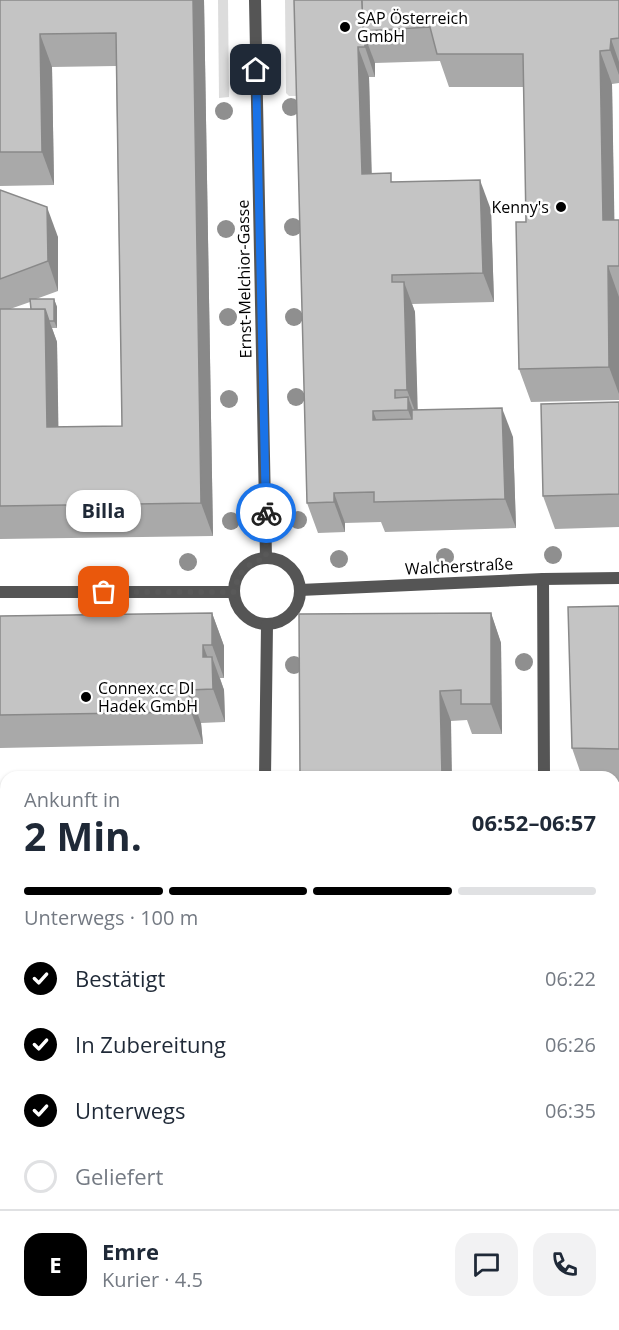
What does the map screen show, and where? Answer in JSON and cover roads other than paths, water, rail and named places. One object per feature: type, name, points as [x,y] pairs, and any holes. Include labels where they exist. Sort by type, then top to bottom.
[{"type":"street","name":"Ernst-Melchior-Gasse","points":[[255,0],[266,558]]},
{"type":"street","points":[[266,558],[290,567],[297,578],[300,590],[298,603],[291,615],[280,622],[267,625],[254,622],[243,615],[234,592],[236,579],[243,568],[254,561],[266,558]]},
{"type":"street","name":"Walcherstraße","points":[[300,590],[543,579],[619,578]]},
{"type":"street","points":[[543,579],[544,771]]},
{"type":"street","points":[[0,592],[234,592]]},
{"type":"street","points":[[266,771],[267,625]]},
{"type":"place","name":"SAP Österreich GmbH","points":[[345,27]]},
{"type":"place","name":"Kenny's","points":[[561,207]]},
{"type":"place","name":"Billa","points":[[104,592]]},
{"type":"place","name":"Connex.cc DI Hadek GmbH","points":[[86,697]]}]
